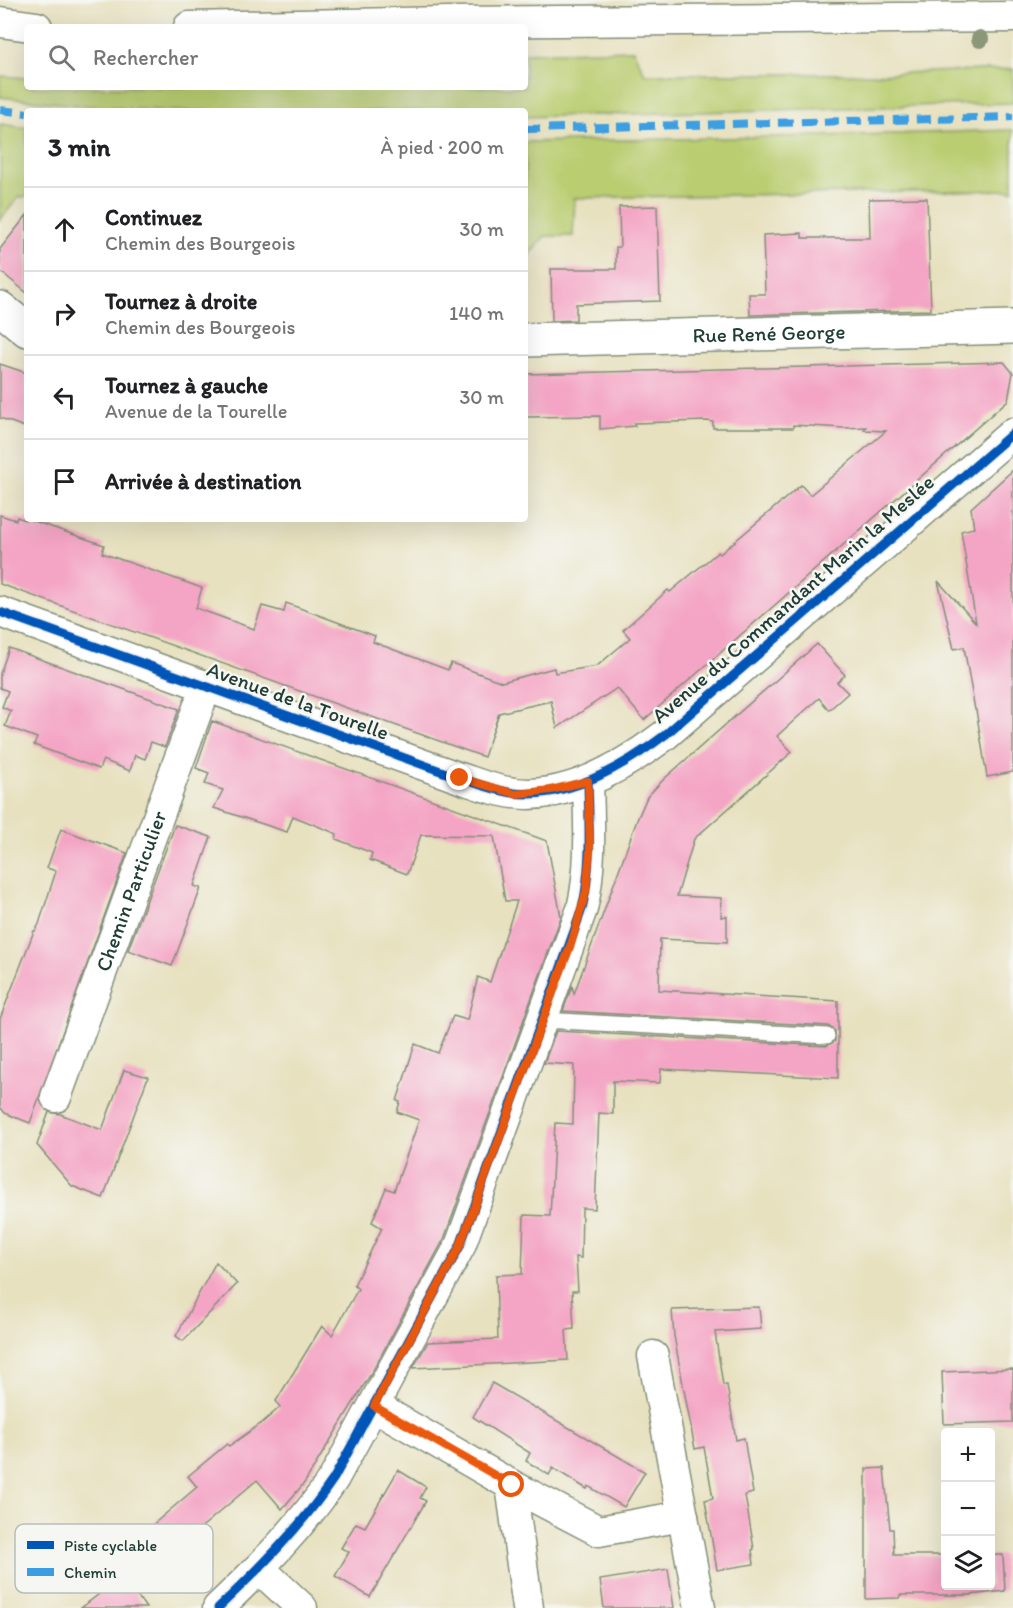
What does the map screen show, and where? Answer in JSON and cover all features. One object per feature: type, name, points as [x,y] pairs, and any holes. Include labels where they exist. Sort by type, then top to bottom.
[{"type":"street","points":[[237,24],[446,11],[1013,17]]},
{"type":"street","points":[[0,22],[24,25]]},
{"type":"street","points":[[0,308],[24,328]]},
{"type":"street","name":"Rue René George","points":[[528,340],[1013,327]]},
{"type":"street","name":"Avenue du Commandant Marin la Meslée","points":[[588,781],[628,761],[665,735],[1013,433]]},
{"type":"street","name":"Avenue de la Tourelle","points":[[1,614],[503,792],[535,793],[588,781]]},
{"type":"street","name":"Chemin Particulier","points":[[56,1097],[206,686]]},
{"type":"street","points":[[218,1608],[259,1568],[323,1495],[460,1246],[572,941],[586,892],[590,851],[588,781]]},
{"type":"street","points":[[653,1356],[700,1608]]},
{"type":"street","points":[[374,1406],[598,1531],[682,1516]]},
{"type":"street","points":[[512,1485],[528,1608]]},
{"type":"street","points":[[259,1568],[302,1608]]},
{"type":"lane","points":[[543,1020],[827,1036]]},
{"type":"green space","points":[[633,50],[645,74],[871,74],[1013,69],[1013,103],[528,117],[528,108],[122,108],[0,97],[0,76],[24,78],[24,90],[528,90],[528,53]]},
{"type":"green space","points":[[0,124],[24,128],[24,197],[19,197],[0,220]]},
{"type":"green space","points":[[1013,130],[1013,190],[575,198],[573,236],[545,236],[528,256],[528,142]]},
{"type":"building","points":[[927,198],[931,310],[750,315],[749,294],[765,294],[763,235],[802,233],[802,238],[870,238],[869,199]]},
{"type":"building","points":[[657,206],[660,301],[576,304],[576,320],[552,321],[551,269],[616,269],[616,247],[620,247],[619,207]]},
{"type":"building","points":[[24,219],[24,291],[0,271],[0,249]]},
{"type":"building","points":[[1004,362],[1013,373],[1008,400],[644,720],[617,688],[557,728],[551,701],[499,713],[484,757],[0,584],[0,515],[16,520],[17,517],[24,520],[24,522],[37,522],[104,545],[102,553],[202,588],[196,608],[254,629],[262,606],[284,612],[286,603],[375,636],[373,642],[448,670],[451,663],[502,682],[554,668],[555,673],[597,666],[630,638],[623,630],[668,590],[670,592],[718,552],[720,554],[801,485],[810,495],[886,431],[864,430],[866,427],[793,425],[793,428],[713,428],[713,422],[708,421],[634,423],[635,426],[600,429],[600,416],[528,417],[528,374]]},
{"type":"building","points":[[0,364],[24,372],[24,427],[0,418]]},
{"type":"building","points":[[1013,470],[1013,772],[987,777],[964,647],[954,649],[938,581],[976,623],[961,531],[974,528],[971,508]]},
{"type":"building","points":[[817,644],[845,675],[837,682],[848,693],[829,710],[819,698],[777,736],[792,752],[694,839],[677,896],[722,898],[721,917],[727,916],[727,942],[660,939],[659,990],[838,1001],[838,1078],[661,1069],[660,1083],[613,1081],[613,1114],[599,1113],[595,1209],[582,1208],[581,1258],[576,1257],[578,1291],[572,1291],[574,1329],[566,1330],[568,1360],[413,1368],[428,1342],[498,1339],[496,1275],[522,1274],[524,1215],[550,1216],[555,1123],[573,1124],[574,1065],[544,1063],[556,1031],[826,1046],[835,1041],[835,1031],[828,1026],[563,1011],[572,986],[574,994],[647,797],[664,779]]},
{"type":"building","points":[[9,648],[179,709],[165,747],[151,742],[145,759],[135,755],[130,771],[103,760],[99,769],[34,745],[37,738],[5,726],[11,711],[2,707],[8,691],[0,688],[0,674]]},
{"type":"building","points":[[212,721],[547,841],[561,917],[444,1239],[372,1372],[305,1482],[282,1509],[257,1480],[205,1524],[154,1524],[197,1487],[188,1476],[227,1444],[229,1446],[280,1407],[276,1401],[322,1326],[332,1335],[358,1289],[354,1285],[382,1228],[372,1222],[386,1188],[394,1191],[419,1120],[397,1112],[400,1102],[397,1101],[415,1044],[438,1053],[453,1016],[467,1020],[478,977],[490,982],[517,901],[505,901],[494,836],[421,835],[407,874],[370,860],[372,853],[336,839],[337,834],[293,816],[287,832],[214,808],[223,790],[205,784],[209,773],[196,768]]},
{"type":"building","points":[[175,825],[211,837],[194,886],[201,888],[172,966],[128,950]]},
{"type":"building","points":[[61,829],[127,853],[30,1123],[5,1113],[0,1107],[0,1019],[34,931],[39,924],[56,871],[47,868]]},
{"type":"building","points":[[124,1070],[148,1077],[103,1198],[72,1186],[37,1145],[49,1112],[102,1130]]},
{"type":"building","points":[[216,1262],[237,1284],[183,1341],[176,1336]]},
{"type":"building","points":[[759,1307],[761,1329],[715,1332],[723,1385],[727,1385],[736,1440],[744,1438],[753,1493],[745,1495],[754,1549],[752,1550],[754,1564],[717,1570],[705,1500],[713,1498],[704,1447],[695,1449],[674,1336],[672,1310]]},
{"type":"building","points":[[1013,1369],[1013,1422],[944,1424],[942,1372]]},
{"type":"building","points":[[492,1383],[645,1472],[624,1507],[588,1486],[587,1489],[553,1468],[549,1475],[526,1461],[530,1453],[473,1417]]},
{"type":"building","points":[[884,1468],[890,1529],[893,1529],[894,1555],[941,1555],[941,1590],[995,1590],[995,1555],[1003,1555],[1005,1591],[969,1595],[900,1595],[899,1598],[866,1599],[866,1469]]},
{"type":"building","points":[[398,1470],[426,1487],[420,1498],[426,1501],[370,1597],[335,1576],[349,1552],[341,1548],[356,1523],[365,1527]]},
{"type":"building","points":[[668,1569],[674,1608],[604,1608],[600,1580]]},
{"type":"building","points":[[137,1593],[146,1608],[81,1608],[99,1594]]},
{"type":"marked path","points":[[0,110],[24,113]]},
{"type":"marked path","points":[[528,129],[1013,117]]},
{"type":"cycle path","points":[[0,612],[480,785],[514,793],[534,794],[555,791],[575,786],[613,769],[665,735],[1013,433]]},
{"type":"cycle path","points":[[218,1608],[279,1546],[334,1478],[460,1246],[582,909],[589,861],[588,781]]},
{"type":"route","points":[[460,778],[516,794],[569,787],[588,781],[590,851],[586,892],[572,941],[460,1246],[374,1406],[512,1485]]}]
